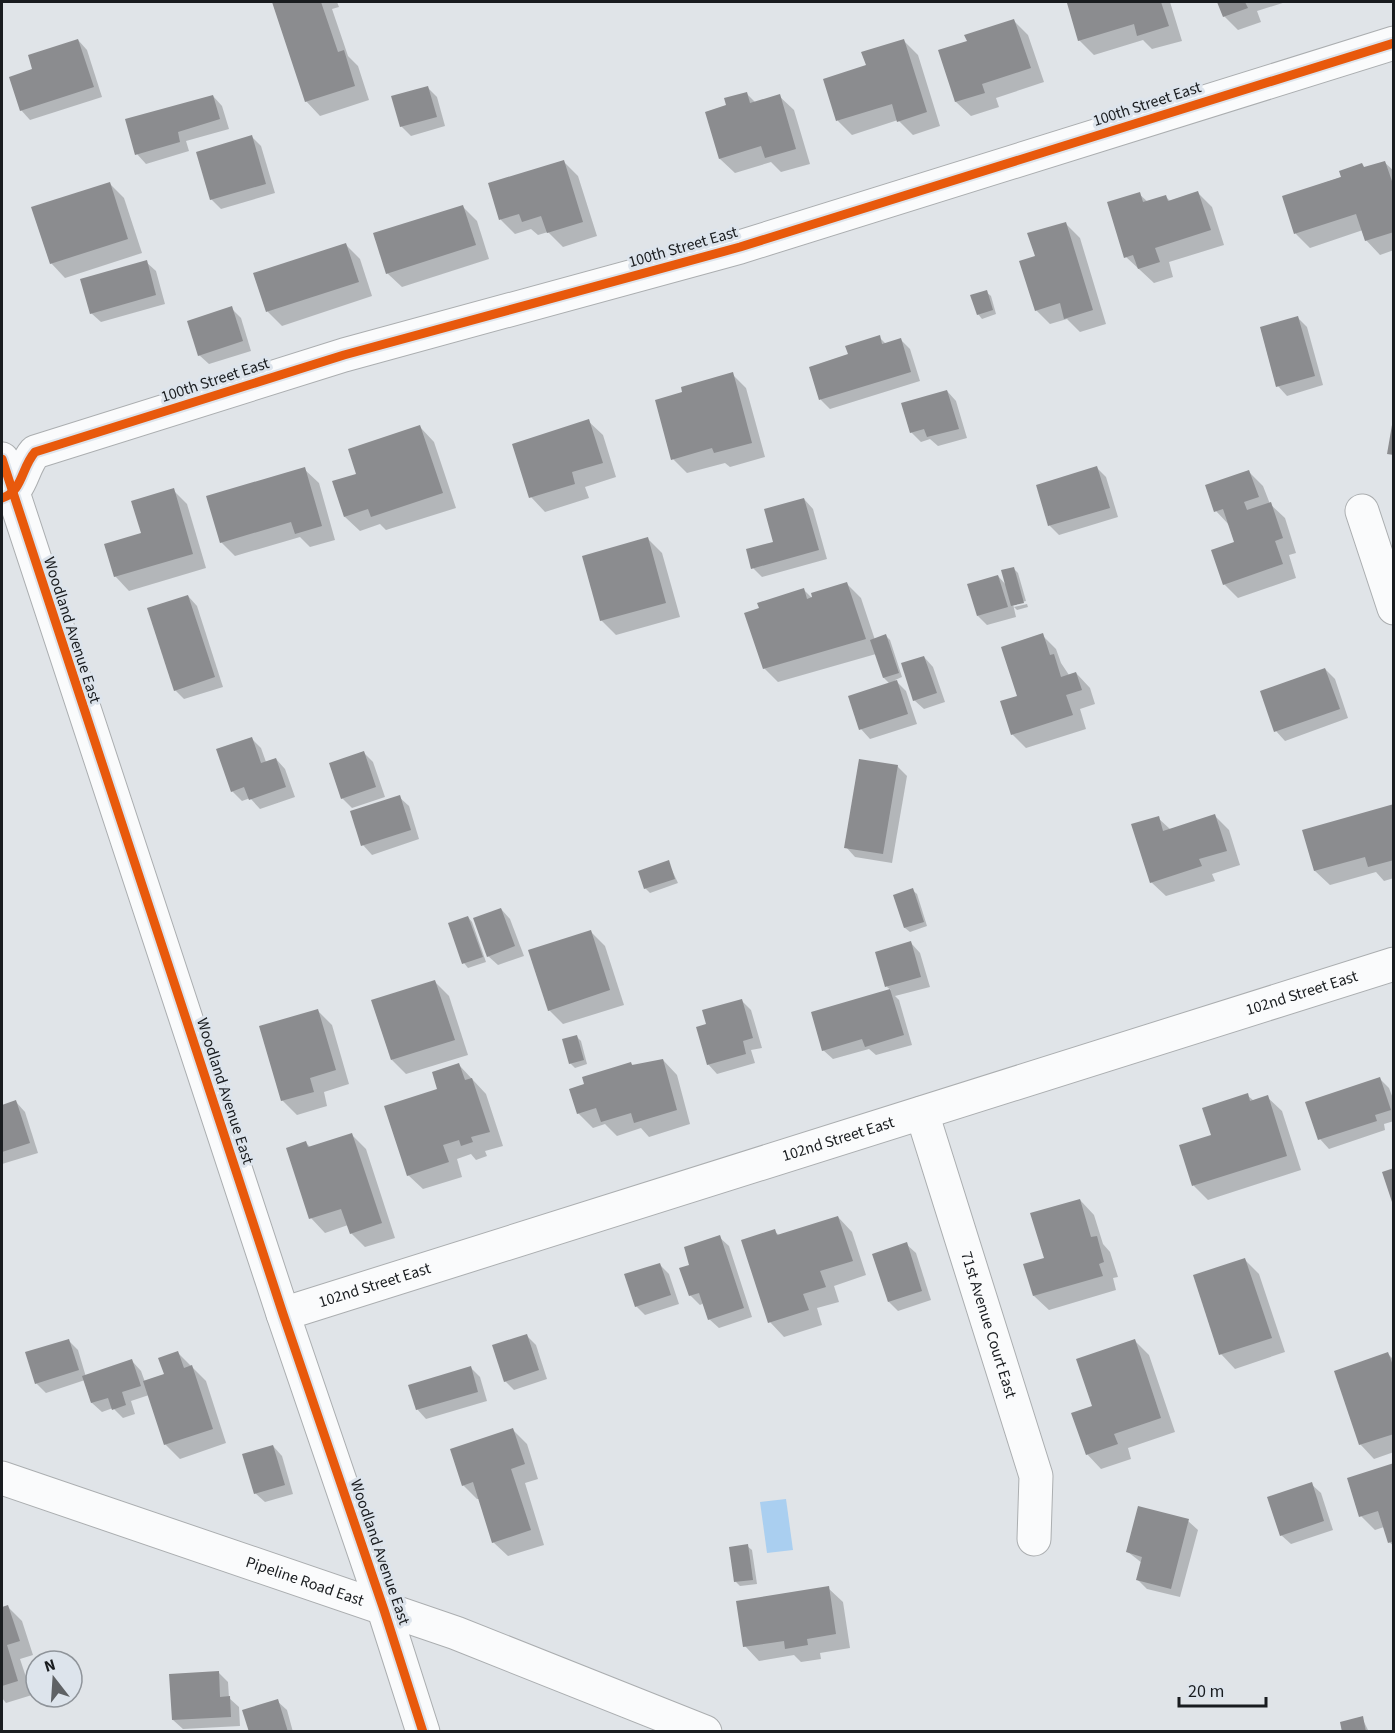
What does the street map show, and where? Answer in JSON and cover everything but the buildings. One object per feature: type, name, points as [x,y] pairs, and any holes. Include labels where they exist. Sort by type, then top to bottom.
[{"type":"street","name":"100th Street East","points":[[7,496],[19,484],[28,460],[35,453],[47,449],[344,355],[751,243],[1394,43]]},
{"type":"street","name":"Woodland Avenue East","points":[[2,459],[7,496],[423,1731]]},
{"type":"street","points":[[1362,511],[1394,608]]},
{"type":"street","name":"102nd Street East","points":[[283,1314],[1394,964]]},
{"type":"street","name":"71st Avenue Court East","points":[[922,1113],[1036,1476],[1034,1539]]},
{"type":"street","name":"Pipeline Road East","points":[[2,1478],[456,1633],[705,1731]]},
{"type":"water","points":[[786,1499],[793,1550],[767,1553],[760,1502]]},
{"type":"cycle path","points":[[2,498],[9,495],[18,485],[35,452],[344,355],[740,247],[1394,43]]},
{"type":"cycle path","points":[[2,459],[423,1732]]}]
